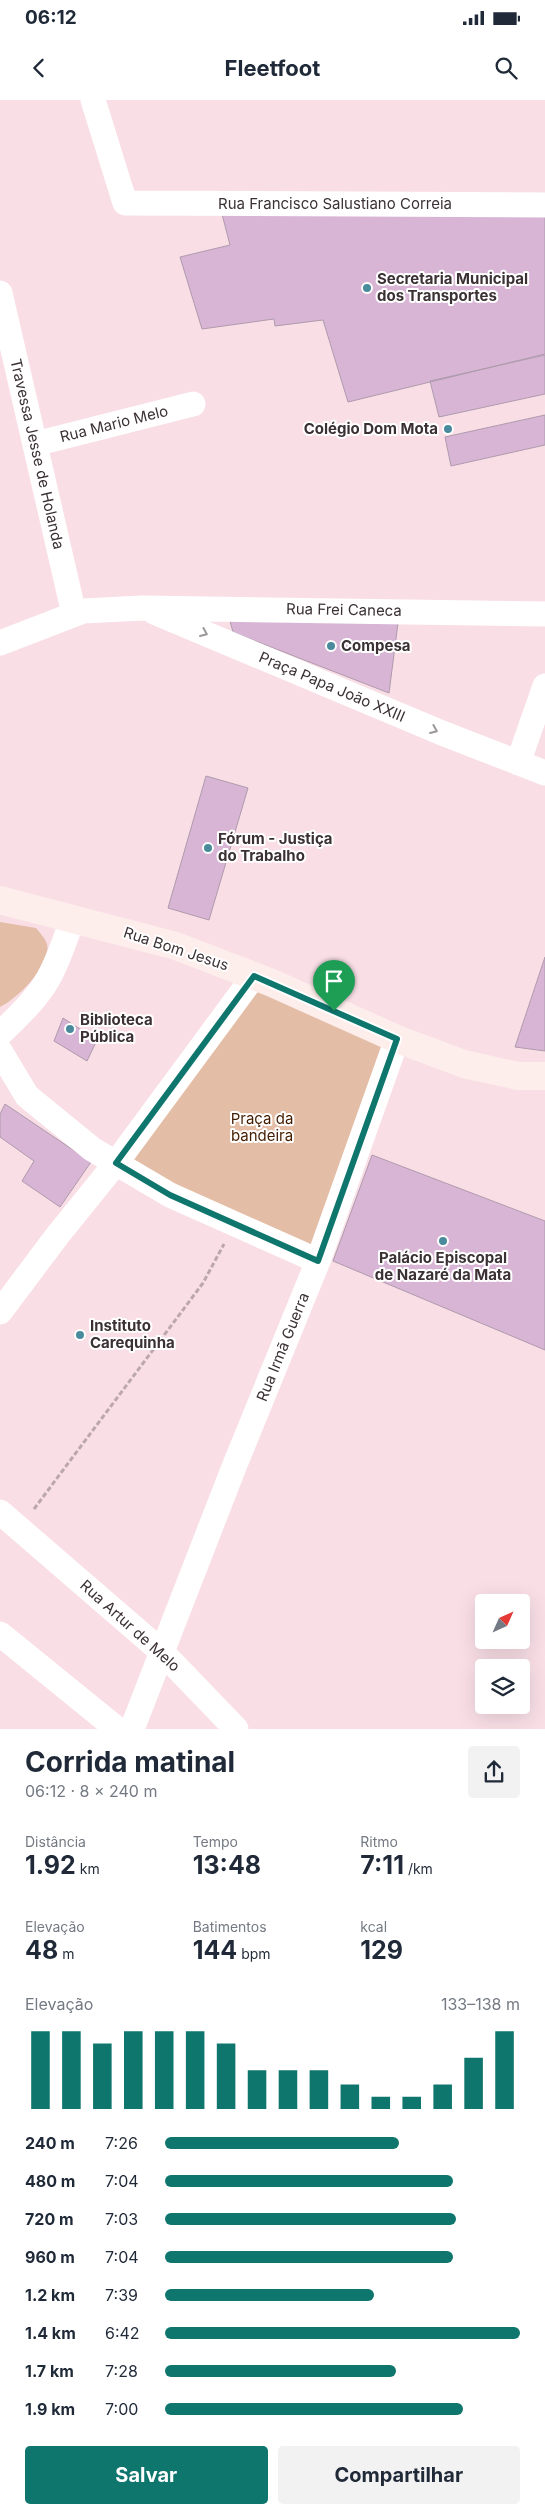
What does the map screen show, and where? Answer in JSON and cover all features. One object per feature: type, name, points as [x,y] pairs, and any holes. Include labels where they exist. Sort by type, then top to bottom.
[{"type":"street","name":"Rua Francisco Salustiano Correia","points":[[93,100],[125,203],[545,205]]},
{"type":"street","name":"Travessa Jesse de Holanda","points":[[0,293],[74,614]]},
{"type":"street","name":"Rua Mario Melo","points":[[35,444],[193,404]]},
{"type":"street","name":"Rua Frei Caneca","points":[[0,643],[83,611],[142,608],[545,614]]},
{"type":"street","name":"Praça Papa João XXIII","points":[[142,608],[545,774]]},
{"type":"street","points":[[520,764],[545,686]]},
{"type":"street","name":"Rua Bom Jesus","points":[[0,900],[176,946],[254,976],[397,1039],[464,1064],[518,1076],[545,1076]]},
{"type":"street","points":[[0,1034],[27,1007],[48,980],[58,960],[72,918]]},
{"type":"street","points":[[0,1312],[57,1236],[116,1163],[254,976]]},
{"type":"street","name":"Rua Irmã Guerra","points":[[132,1729],[318,1261],[397,1039]]},
{"type":"street","points":[[0,1052],[27,1096],[92,1149],[170,1195],[318,1261]]},
{"type":"street","name":"Rua Artur de Melo","points":[[0,1512],[162,1652],[236,1729]]},
{"type":"street","points":[[0,1634],[117,1729]]},
{"type":"path","points":[[20,1528],[204,1283],[235,1224]]},
{"type":"green space","points":[[0,922],[36,928],[47,944],[47,952],[44,962],[32,980],[15,997],[0,1007]]},
{"type":"green space","name":"Praça da bandeira","points":[[254,976],[397,1039],[318,1261],[116,1163]]},
{"type":"building","name":"Secretaria Municipal dos Transportes","points":[[545,210],[545,354],[348,402],[323,320],[275,326],[274,319],[202,329],[180,257],[230,245],[222,214]]},
{"type":"building","points":[[545,355],[545,394],[439,417],[430,381]]},
{"type":"building","points":[[545,415],[545,445],[451,466],[445,437]]},
{"type":"building","name":"Compesa","points":[[230,621],[398,623],[389,693],[233,632]]},
{"type":"building","name":"Fórum - Justiça do Trabalho","points":[[206,776],[248,788],[209,920],[168,908]]},
{"type":"building","points":[[545,957],[545,1051],[515,1047]]},
{"type":"building","name":"Biblioteca Pública","points":[[63,1018],[97,1040],[87,1061],[54,1041]]},
{"type":"building","points":[[5,1104],[91,1162],[60,1207],[22,1181],[34,1161],[0,1137],[0,1114]]},
{"type":"building","name":"Palácio Episcopal de Nazaré da Mata","points":[[372,1155],[545,1221],[545,1350],[333,1261]]},
{"type":"place","name":"Secretaria Municipal dos Transportes","points":[[367,288]]},
{"type":"place","name":"Colégio Dom Mota","points":[[448,429]]},
{"type":"place","name":"Compesa","points":[[331,646]]},
{"type":"place","name":"Fórum - Justiça do Trabalho","points":[[208,848]]},
{"type":"place","name":"Biblioteca Pública","points":[[70,1029]]},
{"type":"place","name":"Palácio Episcopal de Nazaré da Mata","points":[[443,1241]]},
{"type":"place","name":"Instituto Carequinha","points":[[80,1335]]},
{"type":"route","points":[[254,976],[334,1011],[397,1039],[318,1261],[170,1195],[116,1163],[254,976]]}]
